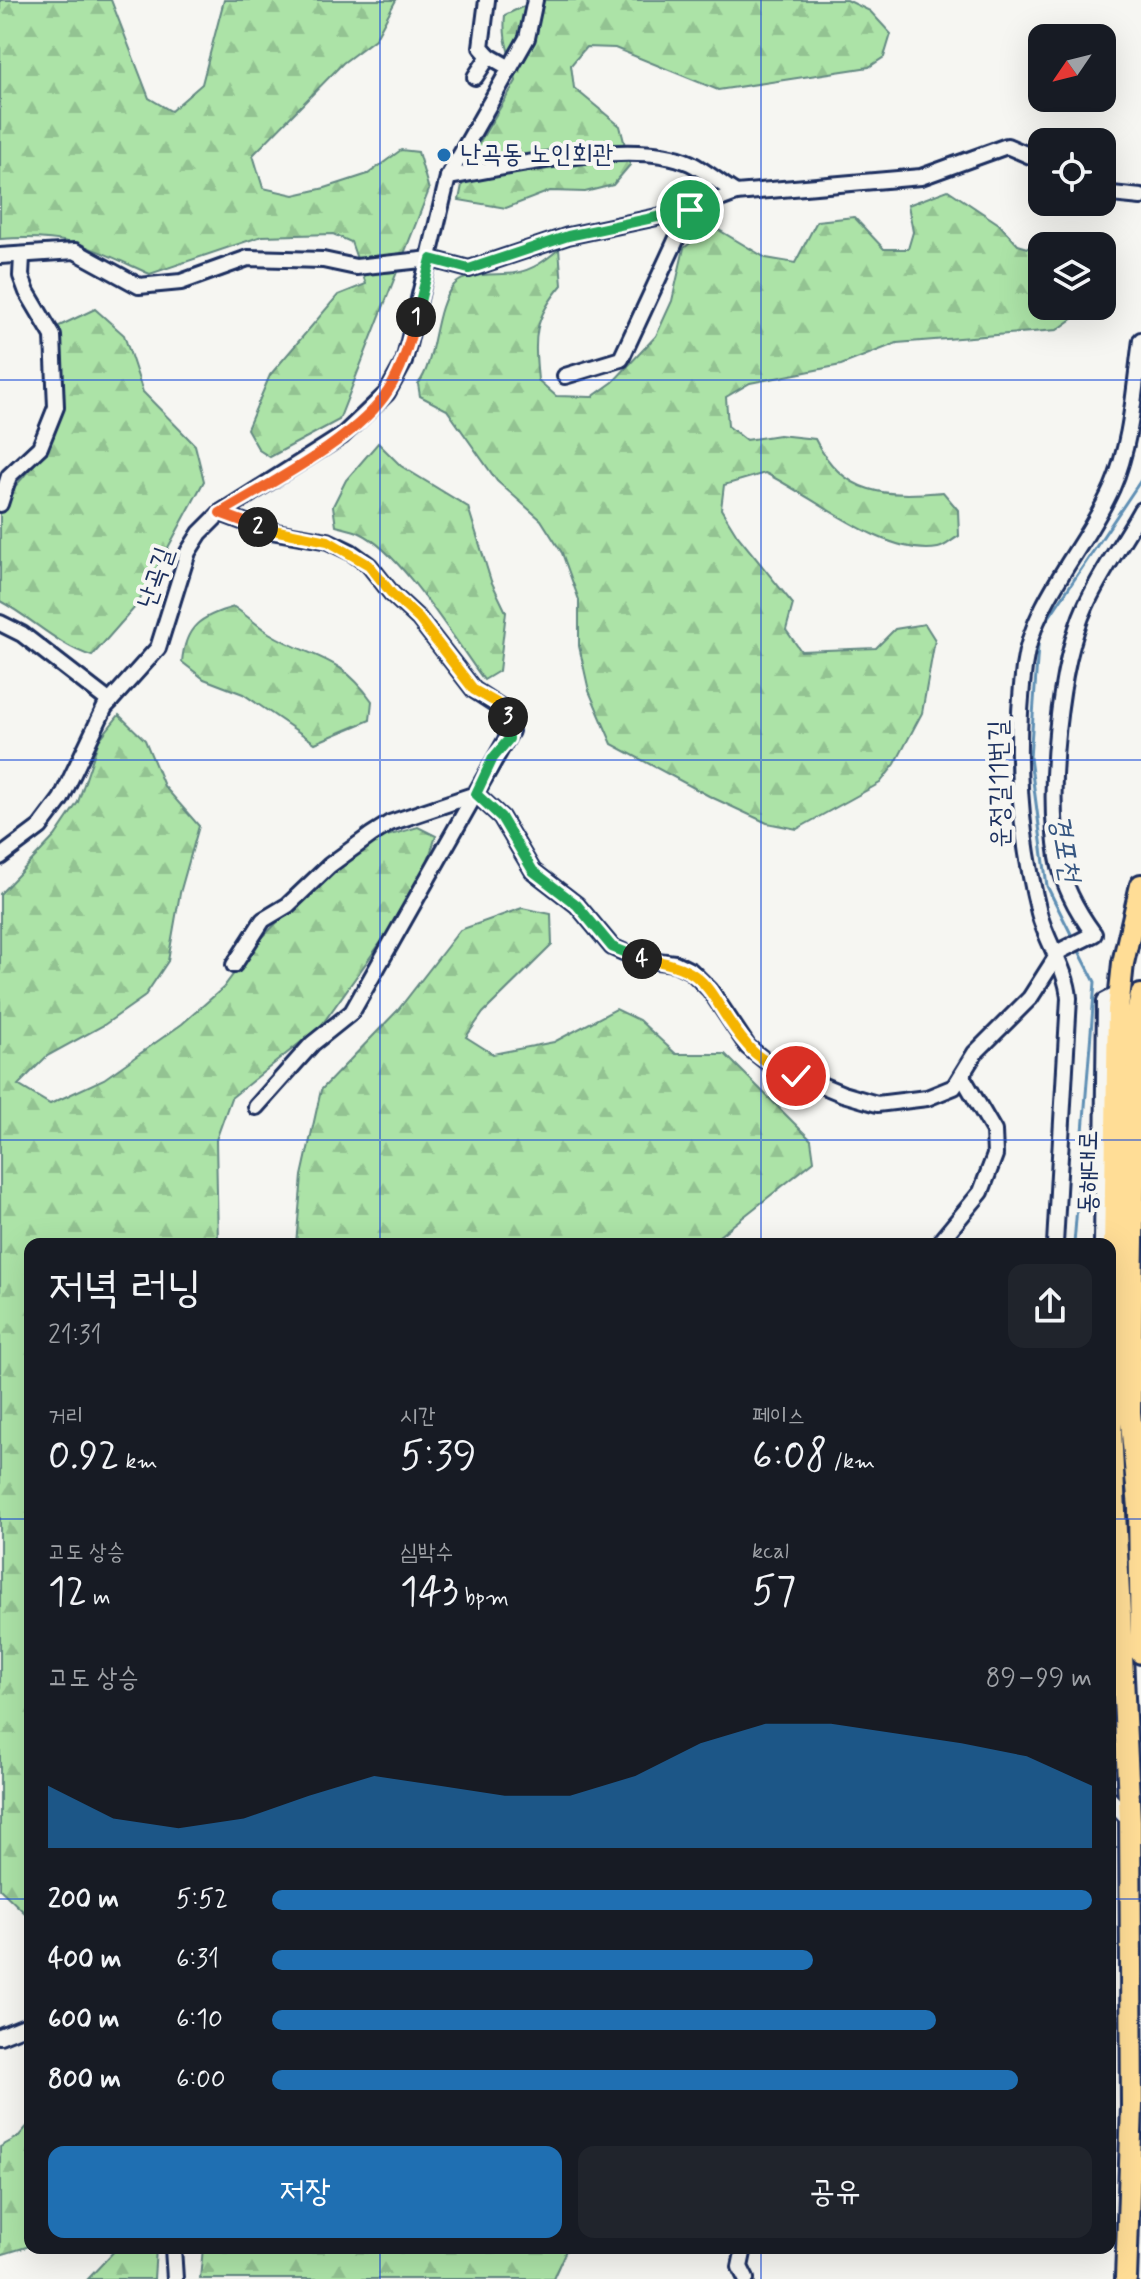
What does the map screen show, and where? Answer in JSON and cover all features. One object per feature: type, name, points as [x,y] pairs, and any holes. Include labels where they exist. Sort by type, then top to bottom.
[{"type":"highway","name":"동해대로","points":[[1114,1238],[1120,993],[1123,963],[1141,885]]},
{"type":"highway","name":"동해대로","points":[[1133,1653],[1139,1508],[1136,1408],[1137,1014],[1141,995]]},
{"type":"highway","name":"동해대로","points":[[1116,1487],[1133,1653]]},
{"type":"highway","points":[[1126,2279],[1136,1826],[1127,1729],[1133,1653]]},
{"type":"street","points":[[487,0],[481,47],[489,56],[510,68]]},
{"type":"street","name":"난곡길","points":[[0,857],[40,827],[61,799],[110,702],[158,648],[188,552],[220,513],[342,436],[387,393],[404,362],[431,259],[448,177],[527,38],[535,0]]},
{"type":"street","points":[[475,77],[489,56]]},
{"type":"street","points":[[0,256],[75,251],[139,286],[181,282],[248,258],[323,260],[356,267],[431,259],[469,269],[568,236],[690,210],[736,193],[921,177],[1007,146],[1028,155]]},
{"type":"street","points":[[448,177],[546,161],[642,151],[689,163],[736,193]]},
{"type":"street","points":[[1116,194],[1141,197]]},
{"type":"street","points":[[565,376],[621,359],[690,210]]},
{"type":"street","points":[[0,504],[9,476],[40,447],[56,407],[53,336],[27,292],[21,276],[22,256]]},
{"type":"street","name":"운정길11번길","points":[[1055,1238],[1069,998],[1026,863],[1021,822],[1024,667],[1038,615],[1116,475],[1126,447],[1141,340]]},
{"type":"street","points":[[476,794],[501,817],[533,871],[577,905],[612,947],[639,959],[675,963],[691,971],[710,990],[748,1047],[768,1063],[843,1094],[877,1104],[943,1094],[962,1076],[975,1053],[1030,998],[1057,955],[1092,931],[1074,906],[1058,856],[1058,717],[1071,650],[1086,605],[1141,510]]},
{"type":"street","points":[[220,513],[265,530],[328,541],[369,565],[392,594],[419,619],[474,690],[505,710],[511,731],[352,1012],[312,1044],[256,1107]]},
{"type":"street","points":[[2,622],[110,702]]},
{"type":"street","points":[[234,965],[263,920],[288,905],[330,865],[371,835],[390,823],[476,794]]},
{"type":"street","points":[[1102,1238],[1105,1001],[1120,993]]},
{"type":"street","points":[[943,1238],[981,1192],[995,1155],[994,1131],[962,1076]]},
{"type":"street","points":[[1116,1805],[1136,1826]]},
{"type":"street","points":[[0,2036],[24,2026]]},
{"type":"street","points":[[173,2254],[175,2279]]},
{"type":"street","points":[[743,2254],[740,2267],[746,2279]]},
{"type":"green space","points":[[0,0],[111,0],[149,98],[171,111],[202,84],[224,0],[396,0],[375,39],[343,63],[253,155],[263,188],[294,195],[368,174],[401,150],[418,152],[429,190],[339,420],[270,457],[259,450],[247,429],[270,375],[338,295],[366,284],[351,242],[333,234],[262,236],[150,274],[78,244],[44,239],[0,239]]},
{"type":"green space","points":[[537,0],[847,0],[870,11],[891,34],[884,57],[869,67],[718,90],[615,48],[586,47],[571,65],[574,88],[620,126],[630,165],[613,185],[585,192],[550,191],[506,208],[459,200],[466,165],[516,81],[506,41],[505,15]]},
{"type":"green space","points":[[948,190],[999,224],[1018,245],[1028,248],[1028,320],[1071,320],[1057,330],[897,343],[841,365],[750,383],[726,397],[728,426],[746,440],[779,435],[815,439],[826,458],[853,482],[868,489],[903,494],[943,492],[958,510],[959,536],[941,547],[917,548],[872,534],[765,473],[724,485],[721,509],[737,535],[793,604],[786,630],[801,651],[876,648],[895,629],[925,624],[935,640],[922,713],[895,764],[880,783],[797,829],[767,823],[612,744],[589,691],[579,646],[579,600],[562,553],[541,520],[497,481],[447,410],[420,396],[418,384],[429,362],[447,295],[454,285],[467,278],[522,272],[559,249],[562,285],[545,308],[538,329],[538,380],[556,396],[592,397],[613,382],[656,336],[672,301],[684,248],[712,226],[766,258],[795,263],[817,221],[854,217],[884,249],[908,249],[913,232],[908,205]]},
{"type":"green space","points":[[95,309],[124,335],[143,392],[195,445],[204,481],[137,605],[92,656],[67,645],[0,601],[0,501],[33,465],[49,436],[57,404],[57,327]]},
{"type":"green space","points":[[378,443],[401,466],[468,507],[491,581],[506,612],[499,671],[484,680],[427,599],[393,559],[360,533],[336,526],[333,506],[346,480]]},
{"type":"green space","points":[[234,607],[269,633],[348,674],[372,701],[370,720],[315,743],[243,694],[204,679],[182,662],[187,639],[197,624],[212,614]]},
{"type":"green space","points":[[119,715],[145,740],[164,786],[199,826],[180,893],[168,961],[144,997],[104,1025],[47,1056],[18,1085],[50,1104],[104,1079],[182,1024],[223,988],[256,944],[336,862],[373,840],[418,827],[436,836],[418,890],[321,1026],[231,1098],[216,1140],[218,1238],[24,1238],[24,1912],[0,1889],[0,894],[55,836],[78,802],[99,740]]},
{"type":"green space","points":[[522,908],[551,914],[552,945],[483,1013],[466,1037],[493,1054],[554,1042],[616,1009],[639,1020],[676,1054],[725,1054],[811,1140],[814,1161],[717,1238],[297,1238],[302,1176],[321,1090],[398,1010],[460,930]]},
{"type":"green space","points":[[24,2130],[24,2248],[0,2255],[0,2147]]},
{"type":"green space","points":[[111,2254],[156,2254],[154,2279],[88,2279]]},
{"type":"green space","points":[[202,2254],[564,2254],[553,2279],[200,2279]]},
{"type":"waterway","name":"경포천","points":[[1073,938],[1047,886],[1030,758],[1039,632],[1141,480]]},
{"type":"waterway","name":"경포천","points":[[1074,1238],[1095,982],[1078,949]]},
{"type":"place","name":"난곡동 노인회관","points":[[444,155]]},
{"type":"route","points":[[690,210],[568,236],[469,269],[431,259],[404,362],[387,393],[366,417],[342,436],[220,513],[275,533],[302,534],[328,541],[369,565],[392,594],[419,619],[474,690],[505,710],[511,731],[509,739],[493,758],[476,794],[501,817],[533,871],[567,895],[612,947],[639,959],[675,963],[691,971],[710,990],[748,1047],[768,1063],[796,1076]]}]
